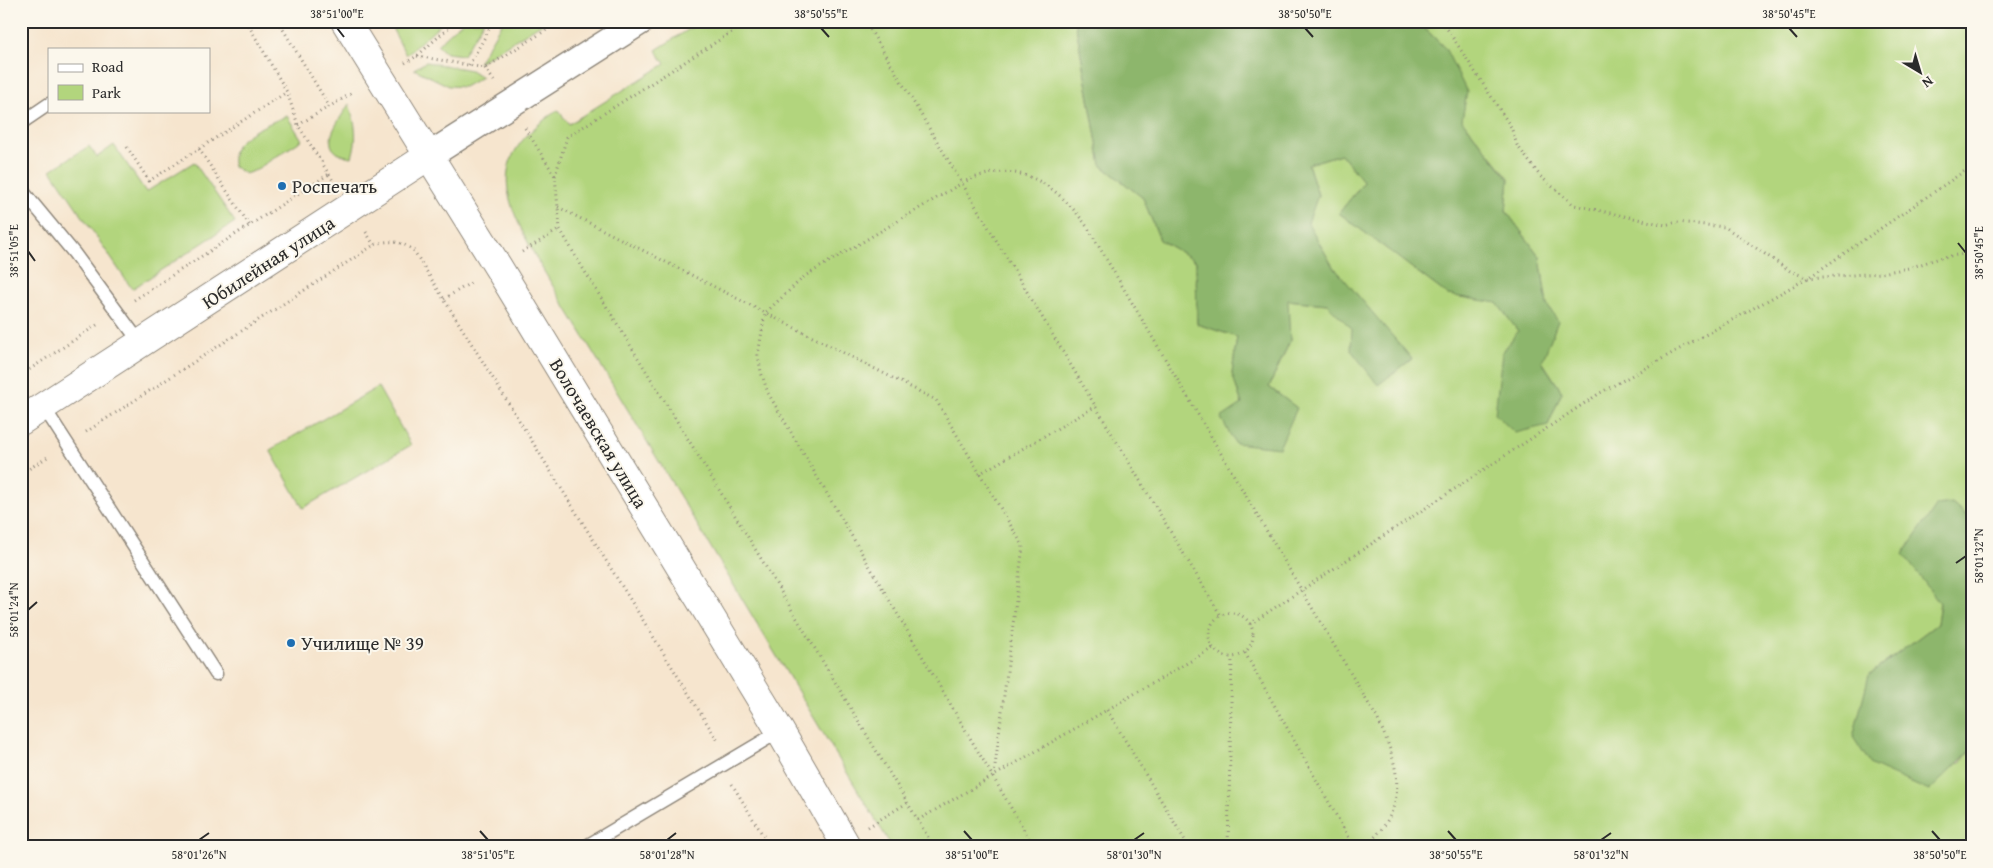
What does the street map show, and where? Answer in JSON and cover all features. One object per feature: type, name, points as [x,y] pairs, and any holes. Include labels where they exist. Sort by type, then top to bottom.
[{"type":"street","name":"Волочаевская улица","points":[[345,21],[430,155],[780,731],[848,847]]},
{"type":"street","name":"Юбилейная улица","points":[[32,414],[430,155],[641,21]]},
{"type":"lane","points":[[21,123],[48,105]]},
{"type":"lane","points":[[21,189],[74,252],[141,344]]},
{"type":"lane","points":[[32,414],[68,444],[216,674]]},
{"type":"lane","points":[[591,846],[780,731]]},
{"type":"path","points":[[21,375],[329,174],[298,125],[287,92],[246,21]]},
{"type":"path","points":[[278,21],[329,106]]},
{"type":"path","points":[[456,21],[417,56],[485,68],[561,21]]},
{"type":"path","points":[[469,65],[494,21]]},
{"type":"path","points":[[749,21],[567,138],[555,176],[560,229],[934,847]]},
{"type":"path","points":[[865,21],[1221,616]]},
{"type":"path","points":[[1442,21],[1511,127],[1517,145],[1540,176],[1574,205],[1665,225],[1676,222],[1725,227],[1790,271],[1808,278],[1881,273],[1909,268],[1943,257],[1972,253]]},
{"type":"path","points":[[485,68],[555,176]]},
{"type":"path","points":[[127,147],[149,181],[287,92]]},
{"type":"path","points":[[199,149],[250,226]]},
{"type":"path","points":[[1250,624],[1600,393],[1808,278],[1972,166]]},
{"type":"path","points":[[1034,847],[994,775],[768,393],[758,355],[765,313],[805,276],[962,183],[979,175],[1002,171],[1027,175],[1053,188],[1071,204],[1088,228],[1377,718],[1392,751],[1396,776],[1396,799],[1390,819],[1377,836],[1364,847]]},
{"type":"path","points":[[558,207],[936,400],[1022,546],[994,775]]},
{"type":"path","points":[[21,474],[374,245],[383,242],[406,245],[414,251],[429,275],[726,764],[770,847]]},
{"type":"path","points":[[979,474],[1096,406]]},
{"type":"path","points":[[1235,613],[1244,617],[1250,624],[1254,632],[1253,642],[1245,653],[1232,658],[1219,654],[1213,648],[1210,630],[1214,621],[1221,616],[1235,613]]},
{"type":"path","points":[[917,820],[1213,648]]},
{"type":"path","points":[[1245,653],[1354,847]]},
{"type":"path","points":[[1228,847],[1232,658]]},
{"type":"path","points":[[1107,710],[1189,847]]},
{"type":"green space","points":[[395,21],[444,21],[406,55],[393,30]]},
{"type":"green space","points":[[463,21],[484,21],[463,55],[446,53],[437,45]]},
{"type":"green space","points":[[503,21],[546,21],[478,63]]},
{"type":"green space","points":[[702,21],[1075,21],[1101,165],[1143,198],[1160,240],[1196,261],[1197,324],[1237,337],[1232,374],[1242,404],[1297,408],[1269,387],[1290,341],[1287,300],[1327,304],[1352,329],[1411,359],[1332,265],[1307,222],[1318,195],[1308,164],[1341,154],[1364,182],[1339,213],[1448,295],[1497,302],[1518,331],[1502,353],[1548,425],[1562,392],[1542,361],[1557,321],[1547,305],[1540,257],[1506,211],[1509,178],[1462,120],[1445,48],[1417,21],[1972,21],[1972,520],[1952,503],[1937,624],[1869,675],[1959,764],[1972,749],[1972,847],[892,847],[539,263],[516,217],[510,198],[507,179],[510,162],[519,145],[535,128],[558,110],[569,124],[665,64],[656,50]]},
{"type":"green space","points":[[1075,21],[1417,21],[1445,48],[1467,92],[1462,120],[1509,179],[1506,211],[1540,257],[1547,305],[1558,321],[1542,362],[1562,392],[1548,425],[1515,433],[1495,414],[1502,353],[1518,331],[1497,303],[1448,295],[1339,213],[1364,182],[1341,154],[1308,164],[1318,195],[1308,223],[1332,265],[1412,359],[1378,385],[1351,350],[1352,329],[1327,304],[1288,300],[1290,341],[1269,387],[1297,408],[1279,448],[1235,443],[1221,418],[1242,404],[1232,374],[1237,337],[1197,324],[1196,261],[1160,240],[1143,198],[1101,165]]},
{"type":"green space","points":[[426,62],[471,70],[482,77],[464,87],[449,86],[414,69]]},
{"type":"green space","points":[[349,104],[355,130],[352,157],[340,154],[334,150],[331,144],[331,136],[334,129]]},
{"type":"green space","points":[[287,116],[302,140],[254,171],[245,174],[233,166],[234,152],[239,142],[259,128]]},
{"type":"green space","points":[[114,145],[146,192],[194,162],[235,222],[132,289],[51,170],[89,146],[97,157]]},
{"type":"green space","points":[[378,387],[411,445],[303,508],[270,450]]},
{"type":"green space","points":[[1952,503],[1972,520],[1972,749],[1929,791],[1871,765],[1853,737],[1869,675],[1937,624],[1940,603],[1903,554],[1937,505]]},
{"type":"place","name":"Роспечать","points":[[282,186]]},
{"type":"place","name":"Училище № 39","points":[[291,643]]}]
